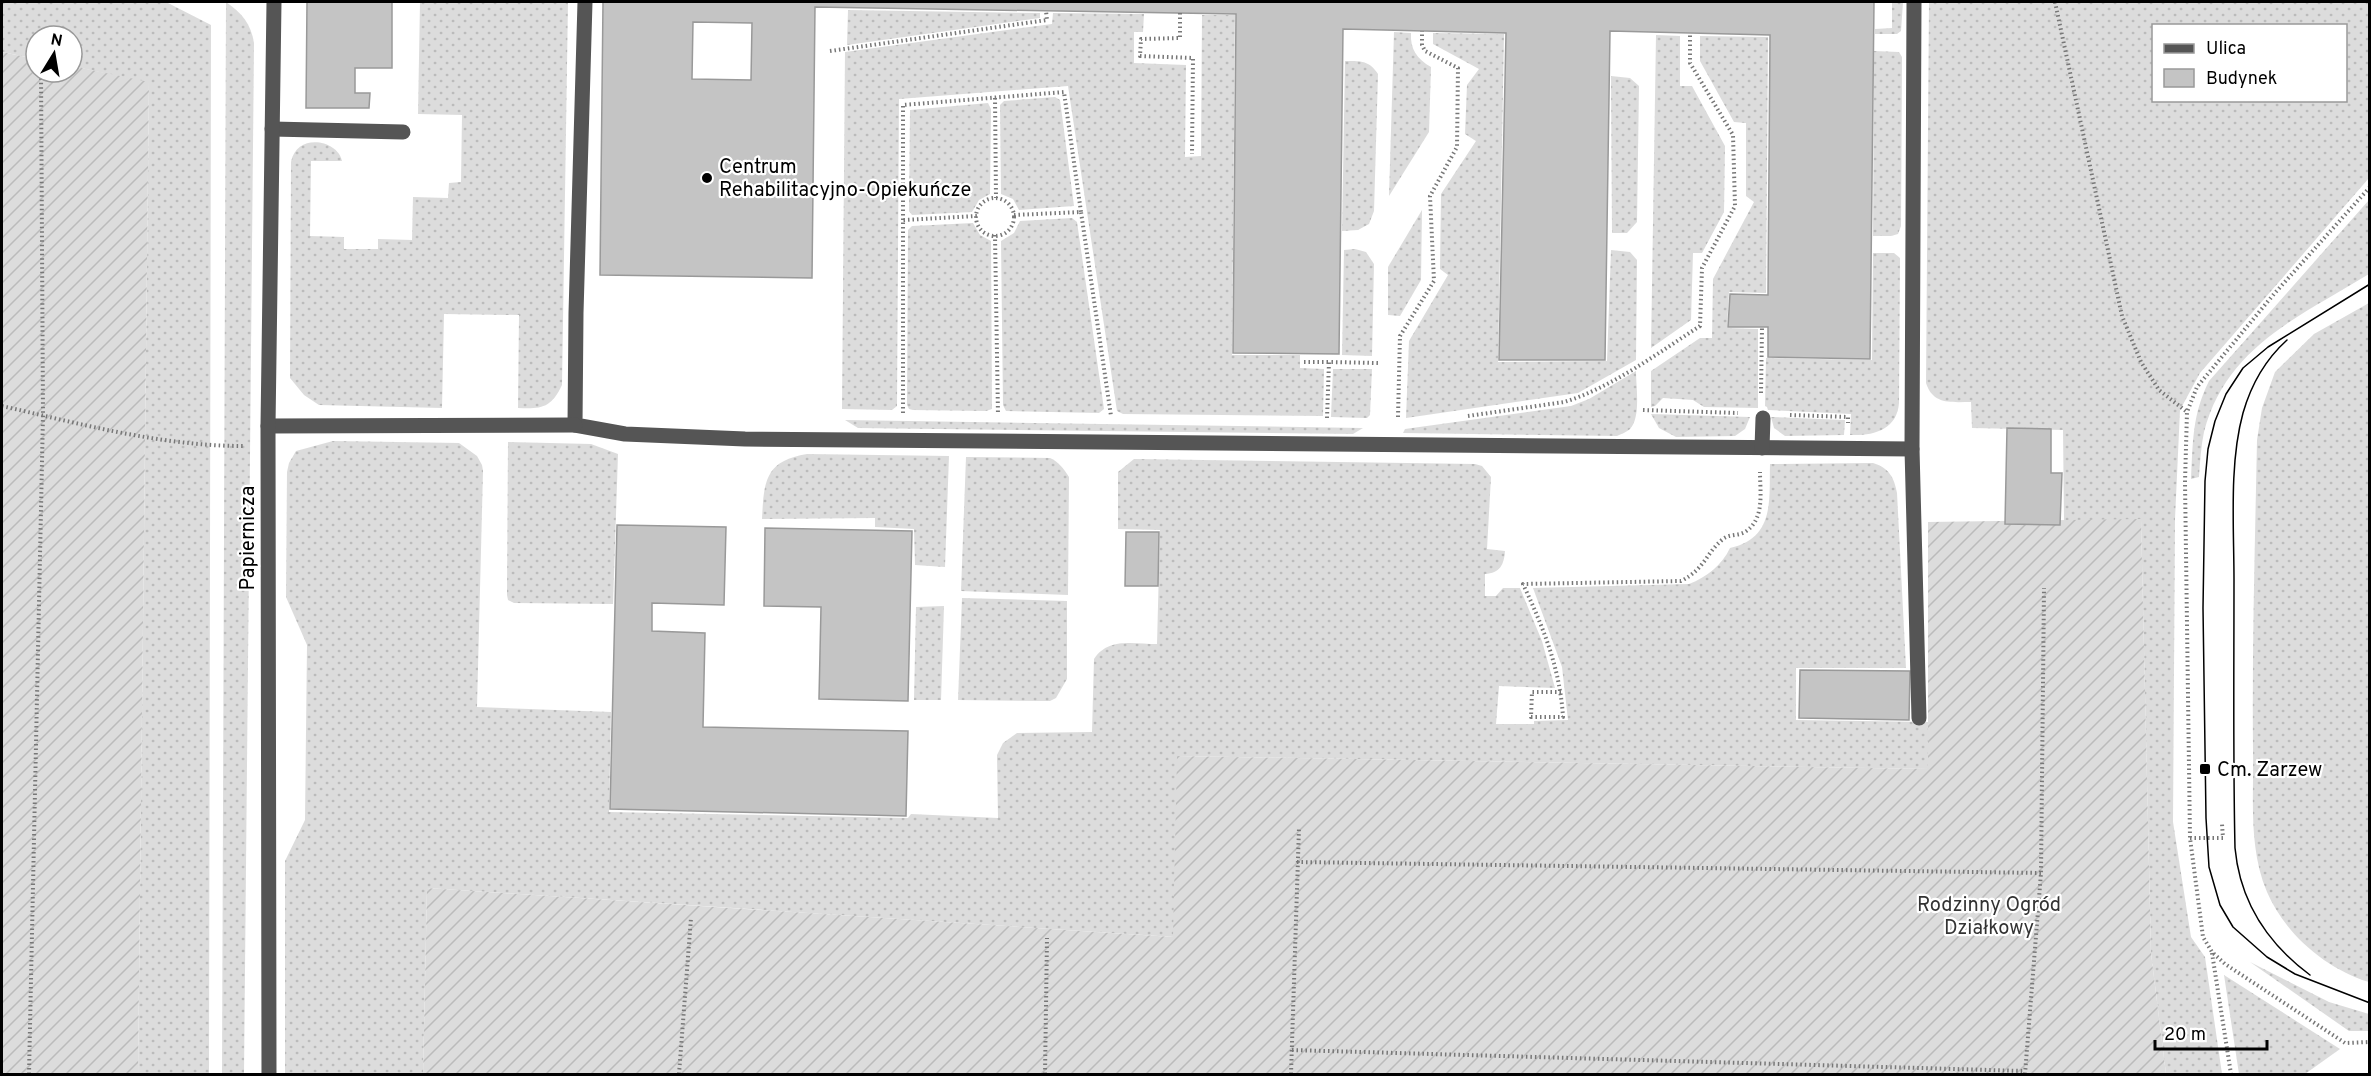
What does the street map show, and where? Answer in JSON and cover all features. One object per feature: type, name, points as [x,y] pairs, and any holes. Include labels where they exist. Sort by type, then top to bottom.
[{"type":"street","name":"Papiernicza","points":[[269,1074],[268,426],[274,2]]},
{"type":"street","points":[[575,425],[585,2]]},
{"type":"street","points":[[1914,2],[1912,448],[1919,718]]},
{"type":"street","points":[[272,129],[403,132]]},
{"type":"street","points":[[1758,411],[1761,448]]},
{"type":"street","points":[[268,426],[575,425],[625,434],[745,439],[1912,448]]},
{"type":"path","points":[[2055,2],[2122,316],[2141,362],[2159,390],[2187,412]]},
{"type":"path","points":[[830,51],[1047,20],[1046,11]]},
{"type":"path","points":[[1180,13],[1180,38],[1140,39],[1140,56],[1193,58],[1192,154]]},
{"type":"path","points":[[1398,424],[1400,336],[1434,281],[1430,195],[1457,147],[1458,68],[1425,51],[1422,45],[1422,31]]},
{"type":"path","points":[[1463,416],[1576,399],[1643,362],[1700,326],[1702,268],[1736,206],[1733,135],[1690,63],[1690,33]]},
{"type":"path","points":[[29,1074],[43,415],[41,84]]},
{"type":"path","points":[[892,415],[903,416],[903,105],[1064,92],[1111,418],[1100,418]]},
{"type":"path","points":[[995,98],[996,198]]},
{"type":"path","points":[[2370,187],[2274,294],[2197,387],[2187,412],[2185,483],[2190,838],[2203,937],[2212,952],[2226,964],[2345,1043],[2370,1042]]},
{"type":"path","points":[[996,198],[1008,203],[1014,215],[1009,230],[995,235],[982,230],[976,216],[982,203],[996,198]]},
{"type":"path","points":[[1014,215],[1081,212]]},
{"type":"path","points":[[903,220],[976,216]]},
{"type":"path","points":[[995,235],[998,417]]},
{"type":"path","points":[[1643,410],[1758,411],[1762,328]]},
{"type":"path","points":[[1304,362],[1378,363]]},
{"type":"path","points":[[1327,422],[1329,362]]},
{"type":"path","points":[[2,406],[146,438],[219,446],[268,447]]},
{"type":"path","points":[[1784,415],[1848,417],[1848,448]]},
{"type":"path","points":[[986,417],[1010,417]]},
{"type":"path","points":[[1561,692],[1532,692],[1531,717],[1563,717],[1561,692],[1549,645],[1523,584],[1681,581],[1689,577],[1703,565],[1722,539],[1745,532],[1756,522],[1760,506],[1761,448]]},
{"type":"path","points":[[1292,1050],[2024,1073],[2041,873],[2044,588]]},
{"type":"path","points":[[2190,838],[2223,838],[2222,824]]},
{"type":"path","points":[[1291,1074],[1299,828]]},
{"type":"path","points":[[1297,862],[2041,873]]},
{"type":"path","points":[[679,1074],[691,918]]},
{"type":"path","points":[[1045,1074],[1047,938]]},
{"type":"path","points":[[2212,952],[2231,1074]]},
{"type":"green space","points":[[2,2],[166,2],[211,25],[209,1074],[138,1074],[149,83],[84,69],[84,24],[24,24],[24,57],[2,52]]},
{"type":"green space","points":[[226,2],[245,20],[251,30],[254,43],[244,1074],[222,1074]]},
{"type":"green space","points":[[420,2],[568,2],[562,385],[550,403],[545,406],[518,408],[519,315],[444,314],[442,408],[319,405],[304,395],[290,378],[291,162],[295,152],[301,146],[317,142],[326,144],[339,154],[342,161],[311,161],[310,236],[344,237],[344,249],[378,249],[378,239],[412,240],[413,197],[448,198],[449,183],[461,182],[462,115],[418,114]]},
{"type":"green space","points":[[1892,2],[1903,2],[1901,31],[1897,34],[1875,34],[1875,29],[1892,28]]},
{"type":"green space","points":[[1929,2],[2369,2],[2369,178],[2200,373],[2180,410],[2175,519],[2173,822],[2191,937],[2205,957],[2222,1074],[2166,1074],[2151,953],[2141,520],[2064,521],[2063,430],[1972,428],[1971,402],[1944,401],[1938,399],[1926,383]]},
{"type":"green space","points":[[848,10],[1040,13],[1040,18],[847,45]]},
{"type":"green space","points":[[1053,13],[1144,14],[1143,32],[1134,32],[1134,63],[1186,65],[1185,157],[1201,156],[1202,15],[1235,15],[1232,355],[1300,355],[1300,368],[1324,369],[1323,416],[1123,414],[1117,411],[1068,86],[899,99],[897,406],[892,410],[842,409],[845,52],[1052,24]]},
{"type":"green space","points":[[1394,32],[1411,33],[1415,53],[1431,67],[1429,132],[1389,196]]},
{"type":"green space","points":[[1433,33],[1504,34],[1498,362],[1607,361],[1611,250],[1630,252],[1637,260],[1636,360],[1578,393],[1406,418],[1409,341],[1448,275],[1440,269],[1441,194],[1476,141],[1465,134],[1467,85],[1479,69],[1433,44]]},
{"type":"green space","points":[[1656,35],[1680,36],[1680,86],[1692,86],[1725,146],[1724,212],[1702,253],[1693,253],[1691,320],[1651,348]]},
{"type":"green space","points":[[1700,36],[1768,37],[1766,293],[1729,292],[1727,328],[1758,329],[1758,408],[1704,407],[1693,400],[1663,398],[1651,407],[1651,371],[1700,338],[1712,338],[1713,279],[1754,202],[1746,196],[1746,123],[1734,122],[1700,61]]},
{"type":"green space","points":[[1874,51],[1899,52],[1902,57],[1901,226],[1898,234],[1891,236],[1873,236]]},
{"type":"green space","points":[[2,52],[24,57],[24,84],[84,84],[84,68],[149,82],[138,1074],[2,1074]]},
{"type":"green space","points":[[1345,61],[1360,61],[1368,64],[1378,74],[1374,211],[1369,224],[1358,230],[1342,231]]},
{"type":"green space","points":[[1611,76],[1630,78],[1639,86],[1637,222],[1627,233],[1612,233]]},
{"type":"green space","points":[[1055,97],[1060,100],[1074,206],[1019,210],[1013,199],[1001,194],[1000,105],[1004,101]]},
{"type":"green space","points":[[988,103],[991,109],[990,194],[979,200],[972,212],[912,215],[909,211],[910,110]]},
{"type":"green space","points":[[2369,200],[2369,274],[2269,336],[2248,355],[2230,377],[2215,402],[2204,432],[2199,477],[2191,479],[2196,417],[2209,381]]},
{"type":"green space","points":[[1422,210],[1421,280],[1400,316],[1388,315],[1388,267]]},
{"type":"green space","points":[[1072,218],[1077,222],[1104,409],[1099,413],[1006,411],[1003,405],[1001,241],[1014,233],[1020,221]]},
{"type":"green space","points":[[973,223],[980,235],[991,241],[992,409],[986,411],[909,409],[907,405],[908,230],[912,226]]},
{"type":"green space","points":[[1355,249],[1366,252],[1374,264],[1372,356],[1342,355],[1344,250]]},
{"type":"green space","points":[[1873,253],[1894,253],[1900,258],[1899,403],[1894,420],[1882,430],[1850,435],[1851,414],[1768,410],[1765,406],[1766,358],[1872,360]]},
{"type":"green space","points":[[2369,303],[2369,982],[2337,968],[2309,948],[2284,922],[2267,892],[2254,840],[2253,710],[2257,440],[2262,408],[2275,372],[2314,334]]},
{"type":"green space","points":[[1333,369],[1372,369],[1370,415],[1367,418],[1331,417]]},
{"type":"green space","points":[[1636,371],[1636,417],[1630,429],[1617,436],[1403,433],[1405,429],[1571,406],[1589,399]]},
{"type":"green space","points":[[1651,414],[1750,417],[1745,429],[1735,436],[1676,437],[1659,428]]},
{"type":"green space","points":[[1771,417],[1845,420],[1844,435],[1785,436],[1774,428]]},
{"type":"green space","points":[[845,420],[1363,428],[1353,434],[858,428]]},
{"type":"green space","points":[[333,441],[459,443],[477,456],[483,471],[477,707],[611,712],[609,812],[908,818],[911,814],[998,818],[997,755],[1003,743],[1017,733],[1092,732],[1094,659],[1107,647],[1122,643],[1157,644],[1160,530],[1118,529],[1118,472],[1134,459],[1475,464],[1482,466],[1491,477],[1487,549],[1505,551],[1504,560],[1498,570],[1485,574],[1485,596],[1496,596],[1503,588],[1520,588],[1542,641],[1555,688],[1499,686],[1496,724],[1534,724],[1534,721],[1568,720],[1562,667],[1533,588],[1689,584],[1713,570],[1730,548],[1745,543],[1762,527],[1769,504],[1770,464],[1873,463],[1879,465],[1890,474],[1897,493],[1906,668],[1796,668],[1796,720],[1928,722],[1928,769],[1178,756],[1174,937],[427,888],[423,1074],[285,1074],[285,861],[305,820],[307,645],[286,597],[287,472],[296,451]]},
{"type":"green space","points":[[508,442],[591,444],[618,454],[613,604],[514,603],[508,600]]},
{"type":"green space","points":[[807,454],[949,456],[945,567],[915,565],[914,529],[875,527],[875,518],[762,519],[764,494],[770,475],[783,462]]},
{"type":"green space","points":[[966,457],[1050,458],[1065,471],[1069,477],[1068,595],[961,591]]},
{"type":"green space","name":"Rodzinny Ogród Działkowy","points":[[2141,519],[2151,953],[2166,1074],[423,1074],[427,888],[1173,937],[1177,756],[1928,769],[1928,522]]},
{"type":"green space","points":[[962,598],[1067,601],[1067,679],[1056,698],[1050,701],[958,700]]},
{"type":"green space","points":[[944,606],[941,700],[914,700],[916,607]]},
{"type":"green space","points":[[2250,962],[2329,1002],[2369,1014],[2369,1031],[2349,1031]]},
{"type":"green space","points":[[2224,975],[2340,1049],[2305,1074],[2239,1074]]},
{"type":"building","points":[[307,2],[392,2],[392,68],[355,68],[355,93],[370,93],[369,108],[306,108]]},
{"type":"building","name":"Centrum Rehabilitacyjno-Opiekuńcze","points":[[603,2],[1874,2],[1870,359],[1768,357],[1768,327],[1728,327],[1730,294],[1768,295],[1770,35],[1610,31],[1605,360],[1499,360],[1506,33],[1343,29],[1339,354],[1233,353],[1236,14],[815,7],[812,278],[600,275]],"holes":[[[693,22],[752,23],[751,80],[692,79]]]},
{"type":"building","points":[[2007,428],[2051,429],[2051,473],[2062,473],[2060,525],[2005,524]]},
{"type":"building","points":[[617,525],[726,527],[724,605],[652,603],[652,631],[705,633],[703,727],[908,731],[906,816],[610,809]]},
{"type":"building","points":[[765,528],[912,531],[908,701],[819,699],[821,607],[764,606]]},
{"type":"building","points":[[1126,532],[1159,532],[1158,586],[1125,586]]},
{"type":"building","points":[[1800,670],[1910,671],[1909,720],[1799,718]]},
{"type":"tram line","points":[[2370,284],[2268,347],[2243,368],[2226,394],[2215,421],[2208,449],[2205,481],[2203,608],[2206,818],[2209,867],[2220,905],[2233,927],[2267,957],[2295,974],[2370,1003]]},
{"type":"tram line","points":[[2287,340],[2266,364],[2250,392],[2243,413],[2236,453],[2233,517],[2235,848],[2243,886],[2258,920],[2281,949],[2310,975]]},
{"type":"place","name":"Centrum Rehabilitacyjno-Opiekuńcze","points":[[707,178]]},
{"type":"place","name":"Cm. Zarzew","points":[[2205,769]]}]
